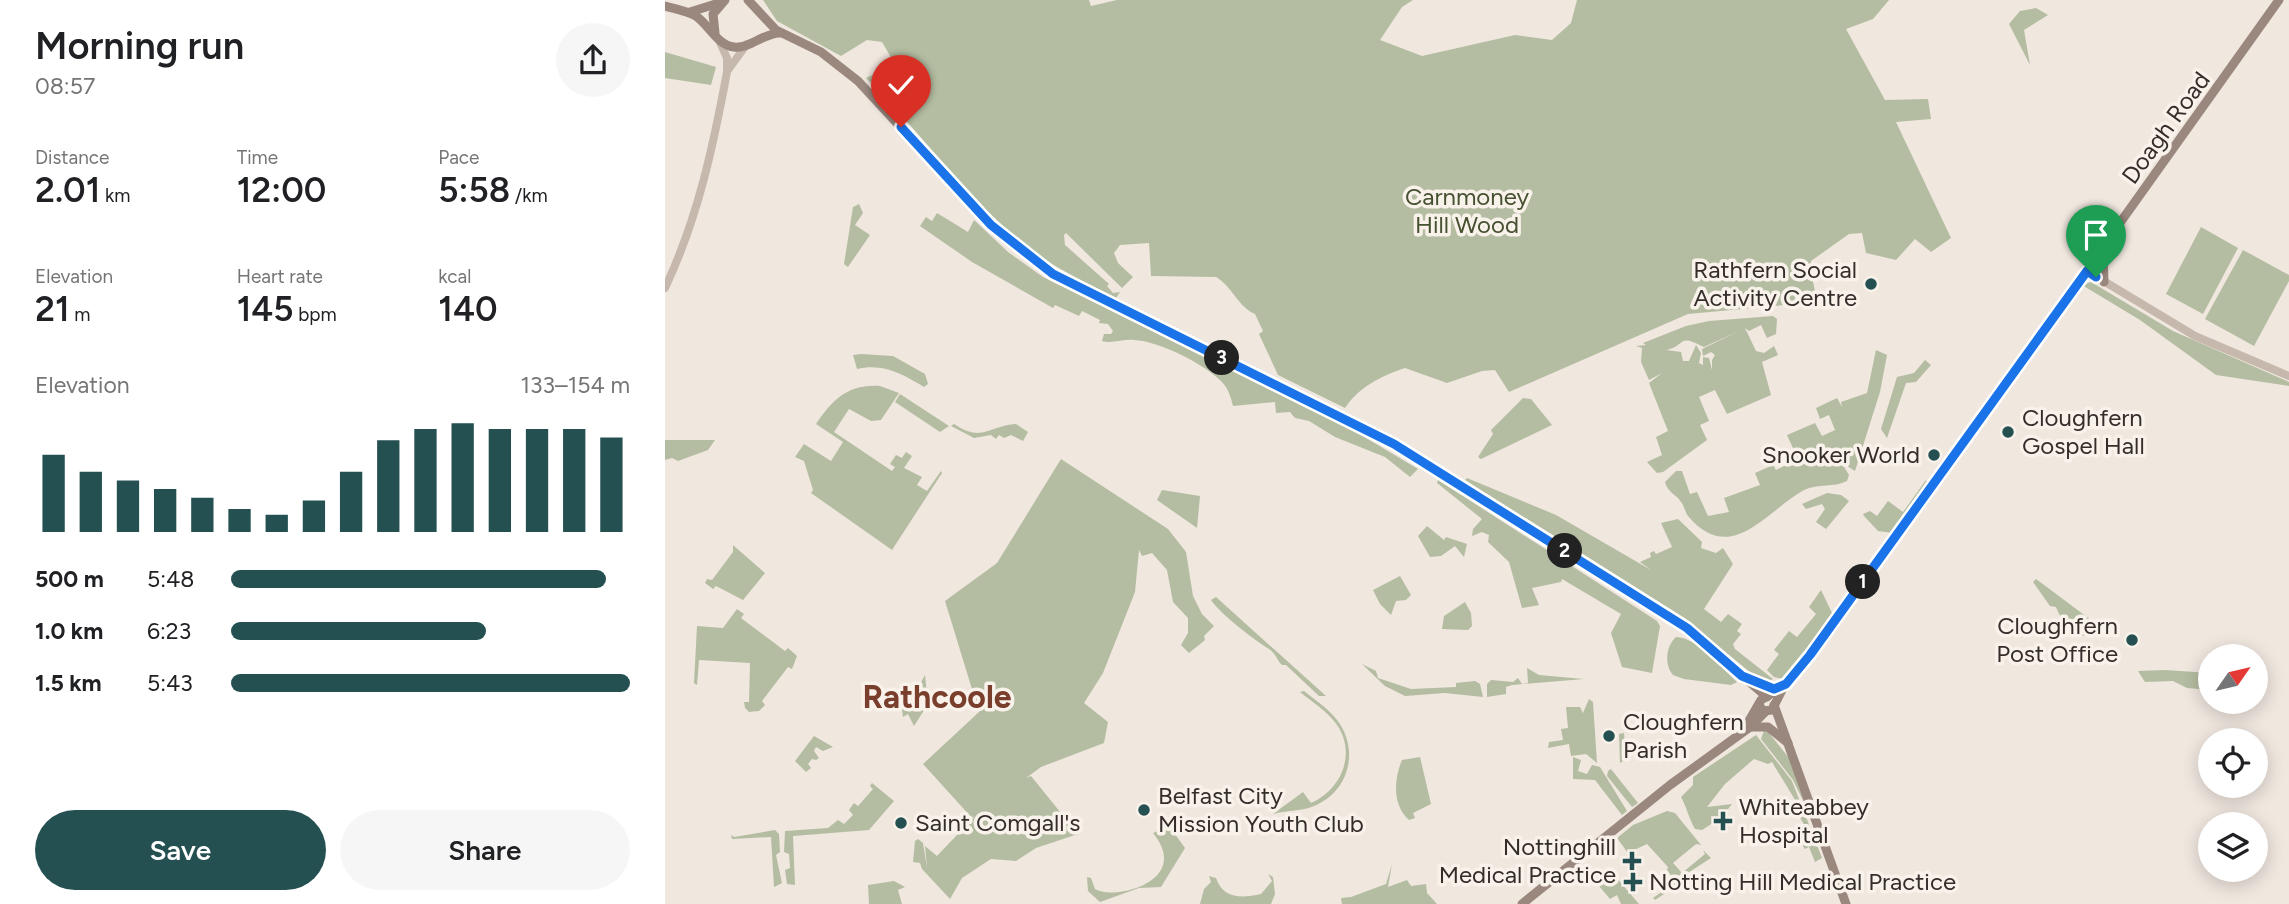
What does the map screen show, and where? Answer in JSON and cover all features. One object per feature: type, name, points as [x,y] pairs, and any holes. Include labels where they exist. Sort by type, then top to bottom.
[{"type":"main road","points":[[665,6],[700,12],[724,0]]},
{"type":"main road","points":[[716,36],[713,14],[724,0]]},
{"type":"main road","points":[[748,0],[782,33],[821,52],[852,75],[991,225],[1035,262],[1091,295],[1394,444],[1687,628],[1744,678],[1784,732],[1846,904]]},
{"type":"main road","name":"Doagh Road","points":[[1740,733],[1810,655],[2279,0]]},
{"type":"main road","points":[[750,43],[761,27],[758,10]]},
{"type":"main road","points":[[688,12],[731,46],[750,43],[763,35],[782,33]]},
{"type":"main road","points":[[2103,249],[2104,282]]},
{"type":"main road","points":[[1744,678],[1764,686],[1783,686]]},
{"type":"main road","name":"Doagh Road","points":[[1522,904],[1750,727],[1766,705]]},
{"type":"main road","points":[[1750,727],[1768,727],[1789,744]]},
{"type":"street","points":[[754,0],[758,10]]},
{"type":"street","points":[[665,288],[691,229],[701,197],[727,72],[727,58],[716,36]]},
{"type":"street","points":[[727,72],[750,43]]},
{"type":"street","points":[[2087,271],[2195,336],[2289,376]]},
{"type":"green space","name":"Carnmoney Hill Wood","points":[[763,0],[1089,0],[1091,6],[1117,0],[1413,0],[1402,7],[1380,40],[1422,56],[1515,35],[1552,40],[1571,23],[1577,0],[1889,0],[1873,19],[1846,29],[1885,100],[1928,99],[1931,119],[1896,122],[1951,238],[1931,252],[1915,239],[1896,260],[1866,253],[1862,233],[1849,234],[1811,261],[1816,300],[1688,314],[1509,392],[1495,370],[1482,371],[1447,383],[1405,368],[1371,383],[1345,408],[1278,375],[1259,334],[1263,331],[1255,314],[1244,307],[1222,281],[1216,277],[1151,276],[1149,243],[1120,245],[1114,253],[1118,263],[1133,277],[1122,288],[1066,233],[1064,235],[1065,245],[1109,284],[1107,286],[1113,293],[1120,292],[1116,298],[1046,260],[1024,244],[982,205],[866,78],[895,64],[882,42],[867,40],[841,56],[777,21]]},
{"type":"green space","points":[[2036,8],[2048,15],[2024,30],[2030,65],[2009,24],[2020,11]]},
{"type":"green space","points":[[665,52],[716,67],[711,85],[665,78]]},
{"type":"green space","points":[[859,204],[863,213],[855,225],[870,235],[848,267],[844,264],[853,207]]},
{"type":"green space","points":[[937,213],[968,232],[974,220],[1008,252],[1043,277],[1351,429],[1418,469],[1410,477],[1385,457],[1335,437],[1309,421],[1295,418],[1290,412],[1276,413],[1275,402],[1233,406],[1221,381],[1181,354],[1144,341],[1102,341],[1104,334],[1111,334],[1113,331],[1108,324],[1099,323],[1100,320],[1082,311],[1079,316],[1055,305],[1053,308],[972,262],[920,226],[926,217],[932,221]]},
{"type":"green space","points":[[2201,227],[2238,248],[2203,314],[2166,294]]},
{"type":"green space","points":[[2243,250],[2289,275],[2289,281],[2254,346],[2205,319]]},
{"type":"green space","points":[[2091,282],[2173,331],[2289,382],[2289,386],[2216,375],[2140,320],[2082,285]]},
{"type":"green space","points":[[1773,316],[1777,319],[1776,334],[1767,338],[1761,325],[1749,331],[1745,328],[1756,351],[1764,353],[1774,346],[1778,355],[1762,362],[1771,395],[1727,414],[1715,390],[1699,397],[1709,421],[1700,425],[1707,440],[1663,472],[1657,473],[1647,462],[1662,455],[1656,437],[1668,431],[1649,383],[1662,373],[1649,380],[1641,362],[1642,348],[1636,346],[1646,345],[1643,343],[1686,326],[1709,321]],"holes":[[[1741,330],[1702,349],[1703,356],[1711,352],[1715,355],[1712,370],[1709,358],[1703,357],[1703,365],[1699,363],[1701,353],[1696,345],[1689,361],[1683,361],[1681,352],[1666,350],[1685,340],[1704,347]]]},
{"type":"green space","points":[[1876,350],[1887,355],[1880,392],[1855,471],[1841,462],[1849,475],[1847,481],[1804,490],[1762,521],[1734,536],[1719,536],[1704,530],[1688,516],[1682,503],[1665,482],[1676,471],[1682,471],[1690,494],[1697,492],[1708,516],[1729,512],[1724,498],[1760,485],[1755,473],[1773,465],[1776,470],[1798,459],[1787,435],[1815,423],[1822,436],[1835,430],[1829,415],[1820,419],[1816,408],[1837,398],[1842,407],[1841,402],[1867,393]]},
{"type":"green space","points":[[853,355],[893,356],[925,374],[928,384],[924,387],[900,374],[876,367],[857,369]]},
{"type":"green space","points":[[1925,360],[1931,365],[1916,382],[1906,383],[1887,438],[1881,429],[1897,377],[1914,373]]},
{"type":"green space","points":[[880,386],[899,393],[881,420],[871,421],[849,409],[834,432],[892,471],[895,467],[890,464],[896,455],[902,458],[906,452],[912,456],[904,468],[922,477],[917,485],[927,491],[941,471],[942,473],[892,550],[811,493],[813,490],[804,461],[795,457],[804,444],[831,461],[843,442],[816,424],[842,395],[859,388]]},
{"type":"green space","points":[[900,394],[949,426],[940,432],[895,402]]},
{"type":"green space","points":[[1523,398],[1531,399],[1552,425],[1481,459],[1478,457],[1493,434],[1491,430]]},
{"type":"green space","points":[[954,424],[964,430],[979,433],[1016,424],[1028,432],[1023,441],[1011,435],[1004,438],[999,435],[996,439],[991,435],[974,438],[951,426]]},
{"type":"green space","points":[[665,440],[715,440],[708,450],[678,461],[672,458],[665,460]]},
{"type":"green space","points":[[1061,459],[1168,529],[1186,552],[1193,596],[1202,614],[1214,626],[1204,636],[1205,640],[1189,653],[1181,645],[1188,633],[1188,618],[1173,602],[1167,570],[1152,553],[1142,556],[1139,550],[1135,592],[1103,673],[1084,703],[1108,722],[1104,743],[1041,767],[1026,778],[1031,776],[1078,834],[1036,848],[1016,861],[991,859],[962,878],[950,899],[922,869],[920,863],[913,862],[915,841],[918,839],[923,843],[927,868],[925,846],[937,856],[975,816],[972,818],[923,764],[979,712],[945,601],[997,563]]},
{"type":"green space","points":[[1467,478],[1556,515],[1651,570],[1640,562],[1651,557],[1650,553],[1654,551],[1656,554],[1672,547],[1661,523],[1678,519],[1702,542],[1701,548],[1716,553],[1723,548],[1733,564],[1704,609],[1721,622],[1728,614],[1742,624],[1737,631],[1741,634],[1733,644],[1735,649],[1773,679],[1767,682],[1757,678],[1686,619],[1465,480]]},
{"type":"green space","points":[[1438,480],[1657,621],[1660,626],[1652,673],[1622,667],[1611,633],[1621,614],[1562,579],[1561,582],[1532,588],[1539,605],[1522,608],[1509,562],[1488,542],[1489,535],[1482,532],[1472,536],[1473,529],[1482,519],[1437,483]]},
{"type":"green space","points":[[1926,480],[1928,484],[1893,533],[1878,531],[1864,516],[1863,514],[1870,511],[1877,516],[1888,501],[1903,512]]},
{"type":"green space","points":[[1162,490],[1200,496],[1197,528],[1157,500]]},
{"type":"green space","points":[[1827,493],[1841,495],[1849,501],[1826,529],[1816,522],[1825,509],[1822,504],[1806,509],[1802,504]]},
{"type":"green space","points":[[1427,526],[1444,540],[1446,537],[1467,544],[1464,557],[1455,546],[1441,556],[1430,557],[1418,536]]},
{"type":"green space","points":[[733,545],[765,573],[743,600],[716,586],[713,589],[705,583],[707,579],[712,580],[733,552]]},
{"type":"green space","points":[[1400,576],[1411,595],[1406,600],[1396,601],[1391,615],[1380,604],[1373,590]]},
{"type":"green space","points":[[2036,579],[2095,623],[2092,627],[2098,633],[2082,636],[2070,627],[2056,607],[2050,606],[2033,582]]},
{"type":"green space","points":[[1821,590],[1833,615],[1782,679],[1774,677],[1767,670],[1779,654],[1774,650],[1789,631],[1797,637],[1816,614],[1809,607]]},
{"type":"green space","points":[[1216,597],[1326,696],[1319,696],[1286,665],[1282,665],[1272,651],[1230,620],[1211,600]]},
{"type":"green space","points":[[1465,602],[1471,613],[1472,626],[1468,630],[1442,629],[1444,616]]},
{"type":"green space","points":[[737,609],[744,614],[741,618],[785,651],[788,648],[797,656],[792,669],[788,667],[762,701],[765,705],[759,711],[749,712],[745,708],[744,702],[749,702],[750,663],[699,660],[697,685],[694,683],[697,626],[723,628]]},
{"type":"green space","points":[[1676,637],[1693,642],[1737,682],[1731,685],[1673,675],[1668,666],[1667,655]]},
{"type":"green space","points":[[1362,664],[1376,671],[1378,678],[1411,689],[1456,687],[1456,683],[1475,681],[1480,684],[1483,697],[1445,693],[1405,696],[1385,686]]},
{"type":"green space","points":[[1527,668],[1539,675],[1584,679],[1512,685],[1506,687],[1506,694],[1487,697],[1487,684],[1491,680],[1513,682],[1518,678],[1522,684],[1528,683]]},
{"type":"green space","points":[[2138,671],[2198,672],[2198,689],[2187,688],[2173,681],[2145,682]]},
{"type":"green space","points":[[925,675],[928,704],[914,726],[908,714],[903,717],[902,709],[913,695],[919,700],[923,697],[917,690]]},
{"type":"green space","points":[[1304,691],[1330,712],[1344,732],[1348,744],[1347,769],[1343,781],[1326,800],[1309,808],[1273,814],[1303,792],[1311,803],[1322,797],[1339,779],[1343,768],[1346,756],[1341,732],[1322,709],[1300,692]]},
{"type":"green space","points":[[1589,699],[1593,702],[1597,763],[1586,754],[1571,756],[1569,744],[1548,748],[1549,742],[1563,740],[1561,729],[1568,728],[1566,707],[1580,707],[1583,713]]},
{"type":"green space","points":[[1765,728],[1789,758],[1812,819],[1793,780],[1761,739]]},
{"type":"green space","points":[[1624,733],[1626,759],[1620,763],[1619,734]]},
{"type":"green space","points":[[1756,735],[1792,781],[1822,858],[1815,862],[1809,847],[1805,849],[1796,836],[1805,826],[1796,811],[1800,808],[1772,762],[1768,764],[1754,759],[1725,784],[1707,807],[1732,804],[1721,818],[1702,830],[1695,829],[1693,825],[1681,797],[1693,785],[1693,777]]},
{"type":"green space","points":[[814,736],[833,747],[823,751],[816,747],[814,751],[819,758],[812,759],[808,764],[811,768],[806,772],[795,761]]},
{"type":"green space","points":[[1420,757],[1431,804],[1413,813],[1415,818],[1409,820],[1403,814],[1397,799],[1397,775],[1402,760]]},
{"type":"green space","points":[[1573,757],[1581,760],[1578,771],[1587,774],[1592,765],[1600,767],[1627,811],[1622,815],[1595,780],[1573,779]]},
{"type":"green space","points":[[1611,769],[1638,803],[1632,807],[1607,776]]},
{"type":"green space","points":[[872,783],[894,801],[869,830],[793,836],[795,885],[787,884],[785,870],[790,868],[789,854],[784,852],[785,831],[828,828],[838,820],[844,824],[853,815],[849,810],[854,803],[858,806],[873,789],[870,786]]},
{"type":"green space","points":[[1667,811],[1675,813],[1701,845],[1696,844],[1673,863],[1682,873],[1705,854],[1703,850],[1711,858],[1680,878],[1682,882],[1655,900],[1653,898],[1676,882],[1667,870],[1668,867],[1647,844],[1628,853],[1617,838],[1633,825]]},
{"type":"green space","points":[[1169,826],[1185,848],[1161,887],[1139,888],[1100,902],[1088,891],[1087,877],[1091,878],[1095,889],[1104,892],[1117,892],[1146,884],[1157,875],[1163,864],[1163,850],[1153,833]]},
{"type":"green space","points":[[775,830],[779,834],[780,852],[776,855],[782,883],[774,887],[771,837],[732,839],[731,835],[734,837]]},
{"type":"green space","points":[[1392,864],[1388,887],[1407,880],[1411,886],[1426,884],[1427,893],[1437,904],[1342,904],[1341,898],[1386,884]]},
{"type":"green space","points":[[1609,869],[1639,904],[1621,904],[1617,895],[1610,899],[1594,880],[1597,877],[1609,885],[1614,878]]},
{"type":"green space","points":[[1268,874],[1273,877],[1275,894],[1271,904],[1200,904],[1204,889],[1211,882],[1209,876],[1216,878],[1228,893],[1246,896],[1261,894],[1272,881]]},
{"type":"green space","points":[[894,881],[905,887],[898,890],[902,904],[869,904],[868,885]]},
{"type":"place","name":"Rathfern Social Activity Centre","points":[[1871,284]]},
{"type":"place","name":"Cloughfern Gospel Hall","points":[[2008,432]]},
{"type":"place","name":"Snooker World","points":[[1934,455]]},
{"type":"place","name":"Cloughfern Post Office","points":[[2132,640]]},
{"type":"place","name":"Cloughfern Parish","points":[[1609,736]]},
{"type":"place","name":"Belfast City Mission Youth Club","points":[[1144,810]]},
{"type":"place","name":"Whiteabbey Hospital","points":[[1723,821]]},
{"type":"place","name":"Saint Comgall's","points":[[901,823]]},
{"type":"place","name":"Nottinghill Medical Practice","points":[[1632,861]]},
{"type":"place","name":"Notting Hill Medical Practice","points":[[1633,882]]},
{"type":"district","name":"Rathcoole","points":[[937,697]]},
{"type":"route","points":[[901,127],[991,225],[1019,250],[1053,274],[1394,444],[1687,628],[1717,651],[1742,676],[1774,689],[1786,684],[1810,655],[2087,271],[2096,277]]}]
